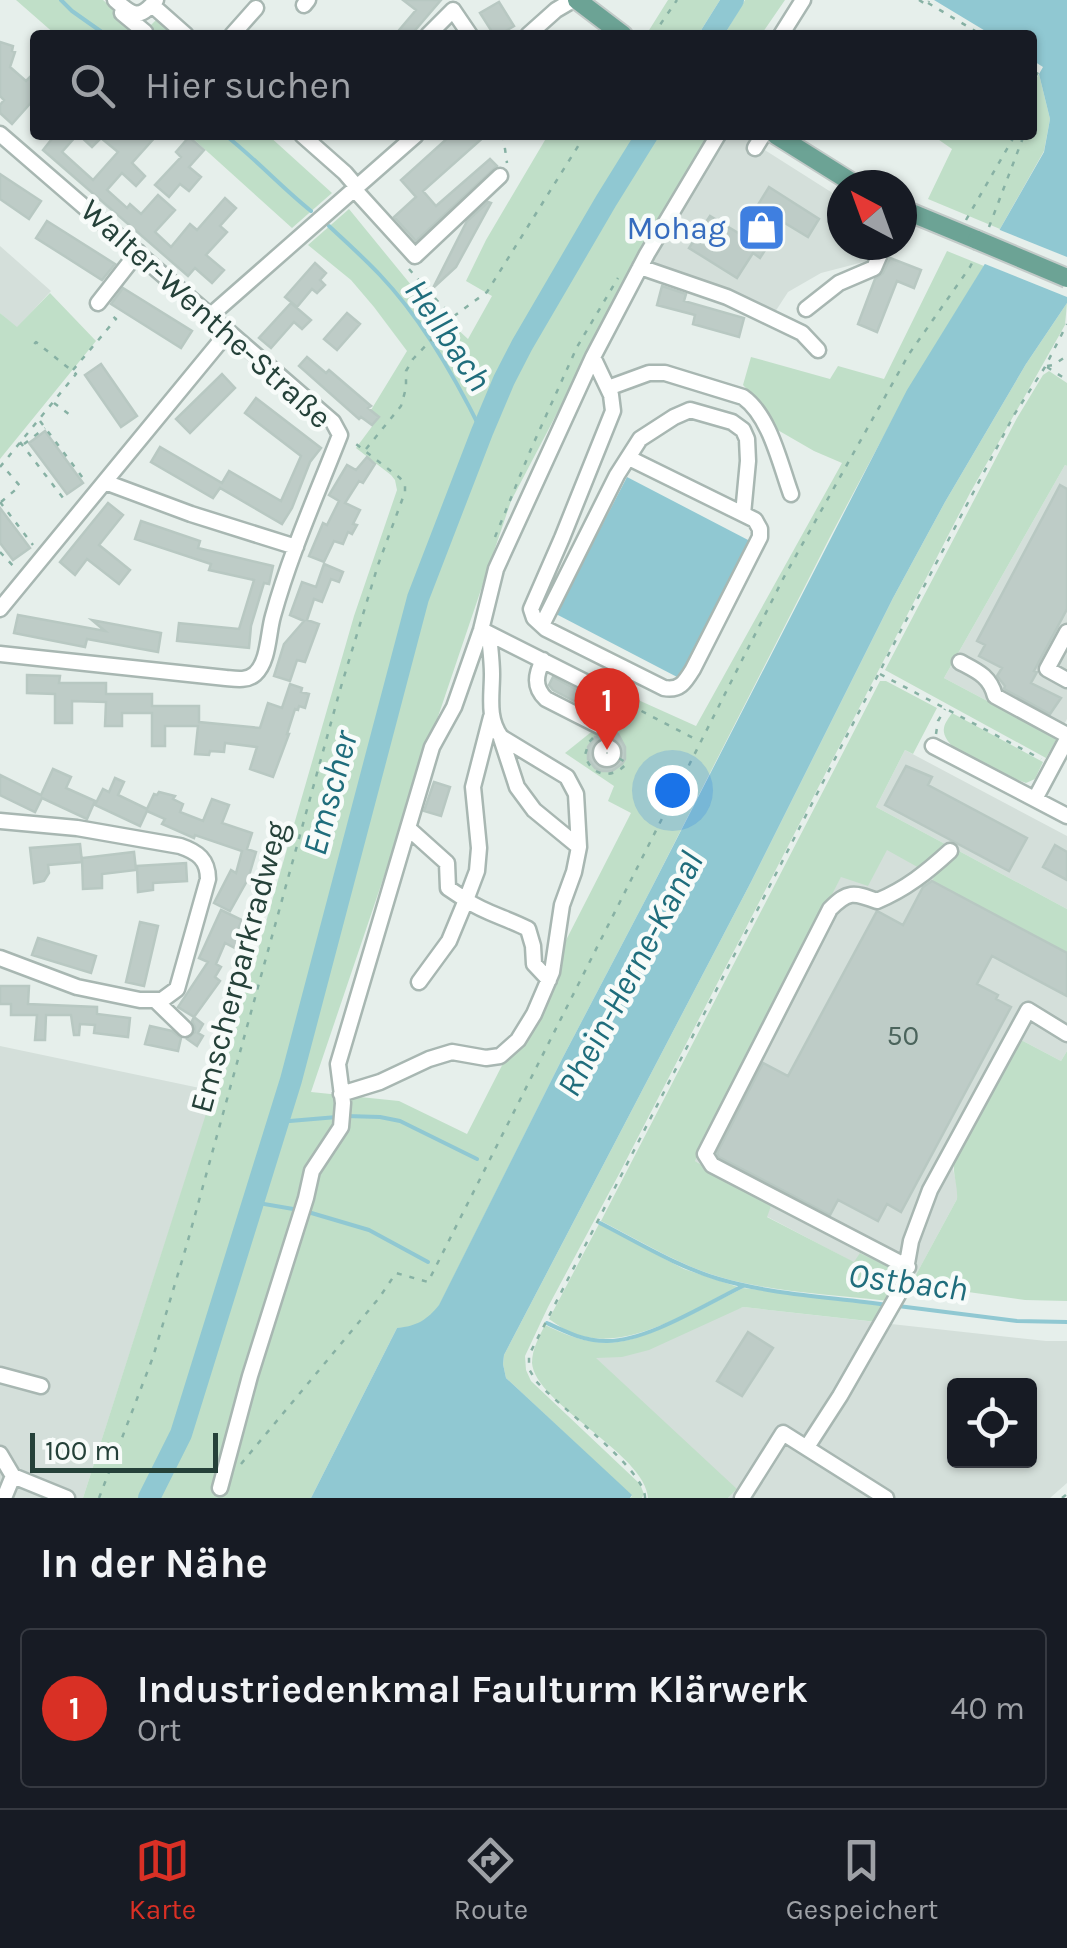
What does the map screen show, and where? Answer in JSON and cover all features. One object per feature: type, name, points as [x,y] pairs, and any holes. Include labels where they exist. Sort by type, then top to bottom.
[{"type":"main road","points":[[575,0],[615,30]]},
{"type":"main road","points":[[784,140],[832,170]]},
{"type":"main road","points":[[917,215],[1067,278]]},
{"type":"street","points":[[107,0],[142,30]]},
{"type":"street","points":[[115,0],[130,14],[137,15],[154,3],[181,30]]},
{"type":"street","points":[[534,30],[556,10],[575,0]]},
{"type":"street","points":[[784,30],[803,0]]},
{"type":"street","points":[[236,30],[256,8]]},
{"type":"street","points":[[433,30],[453,10],[467,30]]},
{"type":"street","name":"Walter-Wenthe-Straße","points":[[0,134],[332,422],[340,435],[273,616],[264,660],[250,678],[0,654]]},
{"type":"street","points":[[312,140],[415,256],[500,176]]},
{"type":"street","points":[[211,316],[410,140]]},
{"type":"street","points":[[220,1488],[312,1171],[341,1127],[338,1064],[432,746],[454,708],[485,632],[496,569],[593,357],[640,267],[715,140]]},
{"type":"street","points":[[98,303],[138,252]]},
{"type":"street","points":[[806,309],[840,283],[874,268],[877,260]]},
{"type":"street","points":[[640,267],[727,297],[802,334],[818,350]]},
{"type":"street","points":[[0,609],[228,332]]},
{"type":"street","points":[[593,357],[608,388],[612,411],[531,609],[542,625],[664,688],[673,689],[685,684],[760,537],[760,529],[755,520],[629,458]]},
{"type":"street","points":[[608,388],[649,373],[665,373],[743,397],[762,418],[791,494]]},
{"type":"street","points":[[542,625],[617,476],[640,439],[660,425],[690,410],[732,422],[744,430],[748,461],[743,514]]},
{"type":"street","points":[[100,488],[296,548]]},
{"type":"street","points":[[485,632],[543,660],[618,699],[605,724],[601,727],[540,694],[536,673],[543,660]]},
{"type":"street","points":[[342,1098],[452,1052],[486,1058],[500,1056],[518,1040],[552,972],[562,905],[580,846],[576,794],[566,778],[496,731],[491,716],[485,632]]},
{"type":"street","points":[[1067,632],[1047,669],[1067,680]]},
{"type":"street","points":[[960,662],[986,676],[995,696],[1067,737],[1034,799]]},
{"type":"street","points":[[419,982],[449,941],[477,871],[479,848],[472,787],[491,716]]},
{"type":"street","points":[[501,737],[518,787],[534,810],[580,846]]},
{"type":"street","points":[[933,746],[1067,816]]},
{"type":"street","points":[[0,821],[77,828],[180,846],[192,850],[208,867],[177,989],[159,1001],[77,987],[0,958]]},
{"type":"street","points":[[408,828],[447,863],[448,888],[482,911],[528,929],[534,946],[534,964],[549,980]]},
{"type":"street","points":[[908,1267],[712,1165],[705,1154],[830,909],[843,896],[857,894],[877,901],[898,892],[950,852]]},
{"type":"street","points":[[159,1001],[187,1025]]},
{"type":"street","points":[[807,1447],[903,1286],[911,1241],[930,1190],[1028,1010],[1067,1034]]},
{"type":"street","points":[[0,1375],[41,1386]]},
{"type":"street","points":[[742,1498],[783,1433],[886,1498]]},
{"type":"street","points":[[0,1454],[13,1476],[67,1498]]},
{"type":"street","points":[[4,1498],[13,1476]]},
{"type":"path","points":[[656,30],[677,0]]},
{"type":"path","points":[[919,0],[927,5],[928,1],[974,30]]},
{"type":"path","points":[[500,176],[507,164],[504,140]]},
{"type":"path","points":[[340,435],[366,450],[402,406],[406,370],[454,316],[486,292],[582,140]]},
{"type":"path","points":[[220,1488],[396,1273],[428,1282],[784,576],[909,354],[970,267],[975,239],[1013,140]]},
{"type":"path","points":[[975,239],[1022,140]]},
{"type":"path","points":[[400,260],[454,316]]},
{"type":"path","points":[[72,371],[116,319],[98,303]]},
{"type":"path","points":[[646,1498],[645,1488],[636,1475],[536,1381],[529,1368],[529,1355],[879,673],[1014,416],[1046,367],[1067,324]]},
{"type":"path","points":[[32,347],[36,342],[76,374],[1,466],[20,486],[0,502],[42,558]]},
{"type":"path","points":[[1046,367],[1067,356]]},
{"type":"path","points":[[1046,367],[1067,380]]},
{"type":"path","points":[[53,402],[74,418]]},
{"type":"path","points":[[39,420],[100,488]]},
{"type":"path","points":[[22,444],[45,428]]},
{"type":"path","points":[[22,444],[77,516]]},
{"type":"path","name":"Emscherparkradweg","points":[[99,1498],[153,1357],[335,708],[378,565],[405,492],[400,478],[366,450]]},
{"type":"path","points":[[0,552],[25,579]]},
{"type":"path","points":[[879,673],[1053,765]]},
{"type":"path","points":[[618,699],[700,742]]},
{"type":"path","points":[[933,746],[938,722],[946,708]]},
{"type":"path","points":[[600,732],[589,742],[585,755],[590,768],[610,775],[621,770],[627,762],[613,755]]},
{"type":"path","points":[[1062,1498],[1067,1494]]},
{"type":"shaded area","points":[[719,140],[749,140],[827,189],[827,260],[871,260],[821,273],[788,292],[775,312],[719,285],[656,265],[650,257]]},
{"type":"shaded area","points":[[0,246],[51,291],[17,328],[0,313]]},
{"type":"shaded area","points":[[1065,465],[1067,719],[1057,738],[944,678]]},
{"type":"shaded area","points":[[905,750],[1067,836],[1067,909],[959,851],[1067,953],[1067,1051],[1061,1061],[1023,1041],[955,1157],[957,1199],[910,1286],[897,1285],[899,1272],[861,1253],[855,1263],[766,1216],[771,1206],[695,1161],[841,876],[887,849],[947,845],[876,807]]},
{"type":"shaded area","points":[[0,1046],[214,1091],[83,1498],[0,1498]]},
{"type":"shaded area","points":[[743,1307],[876,1322],[879,1318],[892,1320],[891,1324],[1067,1341],[1067,1483],[1050,1498],[728,1498],[736,1490],[595,1358]]},
{"type":"green space","points":[[16,0],[103,0],[137,30],[50,30]]},
{"type":"green space","points":[[668,0],[720,0],[701,30],[649,30]]},
{"type":"green space","points":[[745,0],[785,0],[764,30],[727,30]]},
{"type":"green space","points":[[159,17],[173,30],[146,30]]},
{"type":"green space","points":[[1039,74],[1050,119],[1044,151],[1000,229],[928,199],[952,149],[939,140],[1037,140]]},
{"type":"green space","points":[[195,140],[274,140],[332,193],[292,228]]},
{"type":"green space","points":[[545,140],[709,140],[634,266],[511,501],[311,1092],[399,1101],[467,1134],[631,813],[608,801],[614,786],[565,753],[595,729],[616,690],[696,726],[842,463],[769,425],[761,405],[743,385],[751,357],[830,379],[838,366],[884,379],[947,251],[984,266],[908,390],[830,537],[439,1306],[421,1322],[397,1328],[311,1498],[83,1498],[253,967],[354,616],[397,490],[391,475],[356,448],[379,417],[371,410],[407,351],[351,280],[308,245],[349,209],[416,291],[468,339],[492,296],[466,281]]},
{"type":"green space","points":[[50,293],[96,341],[0,459],[0,313],[17,327]]},
{"type":"green space","points":[[1067,303],[1065,325],[970,493],[525,1356],[531,1381],[640,1484],[642,1498],[630,1498],[506,1378],[504,1355],[751,882],[893,598],[1026,364]]},
{"type":"green space","points":[[1049,371],[1067,383],[1067,466],[944,678],[1057,738],[1046,758],[885,670],[1017,418]]},
{"type":"green space","points":[[880,681],[937,708],[913,754],[905,750],[876,807],[947,845],[921,869],[887,850],[868,886],[841,877],[695,1161],[771,1206],[767,1217],[854,1262],[860,1253],[899,1272],[901,1278],[888,1301],[782,1290],[720,1277],[674,1259],[601,1221]]},
{"type":"green space","points":[[952,713],[1043,762],[1035,779],[1026,783],[1011,780],[959,752],[945,736]]},
{"type":"green space","points":[[959,851],[1067,909],[1067,953],[932,881],[938,869]]},
{"type":"green space","points":[[1019,1041],[1061,1061],[1067,1051],[1067,1301],[1025,1300],[911,1284],[957,1199],[955,1157]]},
{"type":"green space","points":[[599,1224],[684,1269],[738,1287],[637,1334],[595,1338],[568,1331],[549,1319]]},
{"type":"green space","points":[[743,1288],[886,1305],[877,1322],[743,1307],[649,1350],[596,1358],[737,1489],[728,1498],[648,1498],[643,1481],[629,1464],[538,1379],[532,1363],[538,1339],[545,1325],[589,1341],[621,1342],[656,1331]]},
{"type":"water","name":"Rhein-Herne-Kanal","points":[[934,0],[1067,0],[1067,303],[1026,364],[893,598],[751,882],[504,1355],[506,1378],[632,1495],[311,1498],[397,1328],[421,1321],[439,1305],[907,390],[986,262],[1000,229],[1044,152],[1050,119],[1039,74],[1043,67],[1037,63],[1037,30],[984,30]]},
{"type":"water","points":[[627,477],[750,541],[679,678],[556,614]]},
{"type":"pier","points":[[995,228],[1067,257],[1067,297],[980,262]]},
{"type":"building","points":[[403,0],[441,0],[415,30],[399,30],[416,10]]},
{"type":"building","points":[[499,2],[514,26],[491,30],[480,13]]},
{"type":"building","points":[[0,42],[13,46],[10,67],[26,81],[30,77],[30,104],[12,124],[0,113],[4,100],[0,96]]},
{"type":"building","points":[[51,140],[73,140],[62,152],[93,180],[118,152],[103,140],[153,140],[132,163],[145,176],[136,186],[122,173],[107,190],[127,208],[130,204],[141,214],[158,195],[175,210],[155,232],[171,247],[190,224],[197,230],[225,198],[236,208],[220,226],[227,232],[206,255],[224,270],[212,283],[195,268],[188,276],[43,150]]},
{"type":"building","points":[[186,140],[204,150],[189,167],[201,177],[189,191],[180,184],[169,197],[155,185],[181,157],[176,152]]},
{"type":"building","points":[[445,140],[480,140],[423,191],[436,206],[490,159],[497,166],[416,241],[394,217],[416,197],[401,180]]},
{"type":"building","points":[[0,174],[41,201],[29,219],[0,199]]},
{"type":"building","points":[[769,187],[819,219],[808,237],[783,222],[760,258],[753,253],[737,278],[689,248],[710,216],[740,234]]},
{"type":"building","points":[[491,203],[456,267],[433,288],[467,221]]},
{"type":"building","points":[[47,221],[115,264],[102,280],[36,238]]},
{"type":"building","points":[[889,260],[921,270],[914,288],[897,281],[877,332],[858,324],[875,279]]},
{"type":"building","points":[[315,263],[326,273],[320,280],[325,285],[317,293],[312,289],[297,307],[285,297]]},
{"type":"building","points":[[662,286],[686,294],[684,301],[744,318],[739,337],[693,324],[695,315],[657,305]]},
{"type":"building","points":[[123,288],[192,331],[181,348],[111,304]]},
{"type":"building","points":[[291,303],[311,320],[302,329],[294,322],[271,348],[259,338]]},
{"type":"building","points":[[347,313],[360,324],[337,350],[324,339]]},
{"type":"building","points":[[307,357],[326,373],[329,370],[371,406],[368,408],[379,417],[372,425],[359,419],[299,366]]},
{"type":"building","points":[[101,364],[137,416],[121,427],[85,375]]},
{"type":"building","points":[[222,374],[235,388],[190,433],[176,419]]},
{"type":"building","points":[[256,398],[321,448],[310,462],[282,524],[220,488],[213,498],[151,462],[160,447],[222,483],[229,471],[281,501],[301,456],[245,413]]},
{"type":"building","points":[[45,431],[83,483],[67,494],[29,443]]},
{"type":"building","points":[[367,457],[375,464],[345,503],[360,510],[352,534],[348,532],[343,544],[334,541],[324,562],[309,556],[323,523],[327,525],[339,501],[329,495],[347,465],[356,470]]},
{"type":"building","points":[[1060,485],[1067,489],[1067,609],[1031,683],[1061,698],[1050,714],[1004,689],[997,676],[1002,668],[979,656],[985,645],[977,641]]},
{"type":"building","points":[[108,503],[123,515],[99,545],[130,570],[119,584],[87,559],[75,575],[60,562]]},
{"type":"building","points":[[0,508],[30,548],[13,560],[0,543]]},
{"type":"building","points":[[141,521],[200,541],[198,548],[273,566],[251,626],[249,648],[177,641],[179,623],[239,629],[254,580],[209,570],[211,564],[135,539]]},
{"type":"building","points":[[324,564],[343,572],[339,582],[331,579],[322,602],[314,599],[307,620],[319,624],[305,662],[297,660],[290,681],[274,676],[284,644],[304,621],[290,615],[302,582],[316,587]]},
{"type":"building","points":[[18,615],[105,631],[92,620],[161,633],[158,652],[87,639],[85,647],[14,633]]},
{"type":"building","points":[[27,675],[60,676],[59,683],[106,683],[106,694],[152,694],[152,706],[199,706],[199,722],[260,728],[268,703],[282,708],[290,684],[309,694],[305,708],[295,709],[273,777],[250,769],[257,747],[225,743],[224,752],[195,754],[198,726],[165,726],[165,746],[152,746],[152,713],[122,713],[122,726],[105,726],[106,702],[72,701],[72,723],[55,723],[55,694],[27,693]]},
{"type":"building","points":[[553,677],[604,704],[599,714],[553,690],[549,685]]},
{"type":"building","points":[[613,731],[625,747],[625,759],[612,771],[601,771],[588,759],[588,747],[595,737]]},
{"type":"building","points":[[906,766],[932,777],[928,785],[1027,838],[1009,871],[885,805]]},
{"type":"building","points":[[53,769],[71,777],[66,788],[95,801],[87,819],[42,798],[35,812],[0,795],[0,775],[41,795]]},
{"type":"building","points":[[115,778],[124,782],[118,795],[147,809],[159,792],[175,796],[173,799],[183,804],[180,812],[203,821],[212,799],[229,805],[222,823],[252,833],[247,849],[256,852],[248,879],[230,911],[214,903],[231,870],[236,873],[242,851],[195,835],[194,838],[162,824],[165,819],[147,811],[140,826],[95,805],[103,789],[109,792]]},
{"type":"building","points":[[434,782],[450,787],[441,816],[424,811]]},
{"type":"building","points":[[80,844],[82,862],[48,865],[44,881],[34,883],[30,848]]},
{"type":"building","points":[[1055,845],[1067,852],[1067,880],[1043,867]]},
{"type":"building","points":[[134,852],[136,870],[102,874],[102,888],[83,889],[82,858]]},
{"type":"building","points":[[186,863],[187,881],[153,883],[153,890],[138,892],[137,866]]},
{"type":"building","points":[[932,881],[1067,953],[1067,996],[992,956],[977,984],[1011,1007],[901,1212],[887,1204],[878,1221],[838,1200],[830,1215],[717,1153],[763,1063],[788,1076],[877,911],[903,925],[923,887]]},
{"type":"building","points":[[221,910],[242,920],[236,934],[241,936],[235,948],[225,943],[216,964],[221,967],[215,977],[220,981],[194,1017],[178,1007],[208,962],[199,958]]},
{"type":"building","points":[[140,922],[158,926],[144,986],[126,982]]},
{"type":"building","points":[[38,938],[96,956],[91,973],[32,955]]},
{"type":"building","points":[[0,986],[29,986],[28,1004],[97,1007],[97,1014],[130,1018],[128,1037],[94,1033],[95,1025],[80,1024],[79,1035],[74,1035],[71,1015],[46,1015],[45,1040],[35,1040],[37,1015],[11,1015],[11,1004],[0,1004]]},
{"type":"building","points":[[194,1017],[203,1024],[198,1033],[203,1036],[197,1046],[187,1039],[195,1032]]},
{"type":"building","points":[[150,1026],[172,1031],[181,1038],[178,1051],[145,1044]]},
{"type":"building","points":[[748,1332],[773,1348],[742,1396],[717,1381]]},
{"type":"waterway","name":"Hellbach","points":[[61,0],[99,30]]},
{"type":"waterway","name":"Emscher","points":[[714,30],[733,0]]},
{"type":"waterway","name":"Hellbach","points":[[231,140],[311,211]]},
{"type":"waterway","name":"Emscher","points":[[149,1498],[181,1434],[291,1080],[418,598],[504,380],[644,140]]},
{"type":"waterway","name":"Hellbach","points":[[329,226],[410,310],[449,370],[482,432]]},
{"type":"waterway","name":"Ostbach","points":[[346,1116],[400,1121],[477,1159]]},
{"type":"waterway","name":"Ostbach","points":[[278,1122],[337,1117]]},
{"type":"waterway","name":"Ostbach","points":[[253,1202],[299,1210]]},
{"type":"waterway","name":"Ostbach","points":[[308,1212],[369,1230],[428,1262]]},
{"type":"waterway","name":"Ostbach","points":[[600,1223],[719,1279],[782,1292],[888,1305]]},
{"type":"waterway","name":"Ostbach","points":[[547,1323],[590,1339],[622,1340],[676,1321],[743,1286]]},
{"type":"waterway","name":"Ostbach","points":[[898,1306],[1017,1321],[1067,1322]]},
{"type":"place","name":"Mohag","points":[[761,228]]},
{"type":"place","name":"Industriedenkmal Faulturm Klärwerk","points":[[607,750]]}]
